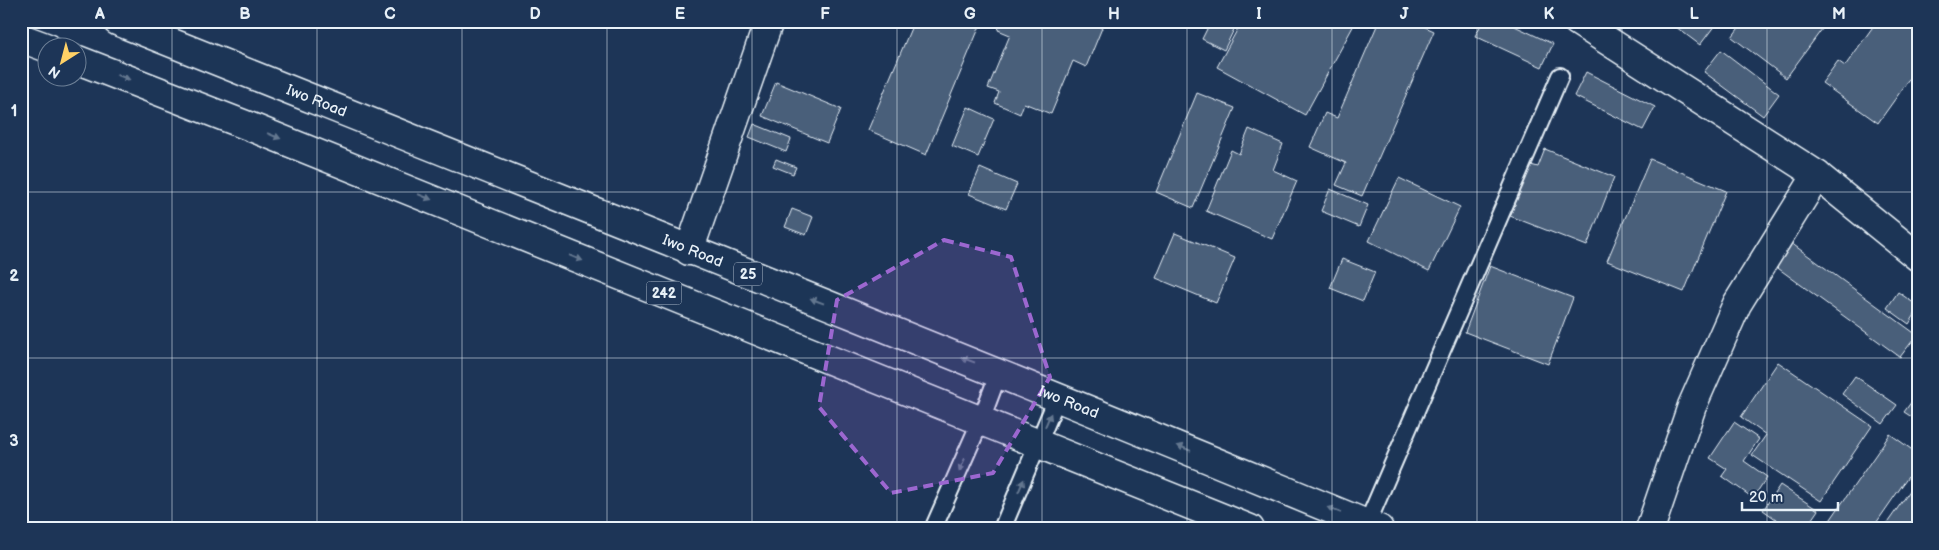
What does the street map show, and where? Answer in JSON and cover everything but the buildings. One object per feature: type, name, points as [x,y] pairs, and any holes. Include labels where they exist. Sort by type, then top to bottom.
[{"type":"main road","name":"Iwo Road","points":[[117,21],[689,251],[999,372],[1373,526]]},
{"type":"main road","points":[[689,251],[769,21]]},
{"type":"main road","points":[[1577,21],[1817,175],[1918,257]]},
{"type":"main road","points":[[21,38],[38,44]]},
{"type":"main road","name":"242","points":[[88,64],[256,129],[1250,529]]},
{"type":"main road","points":[[1650,529],[1692,406],[1738,304],[1817,175]]},
{"type":"lane","points":[[1373,526],[1560,76]]},
{"type":"lane","points":[[933,529],[982,420],[999,372]]},
{"type":"lane","points":[[1002,529],[1058,396]]},
{"type":"highlighted area","points":[[944,240],[1011,257],[1050,377],[993,473],[891,493],[819,407],[837,300]]}]
